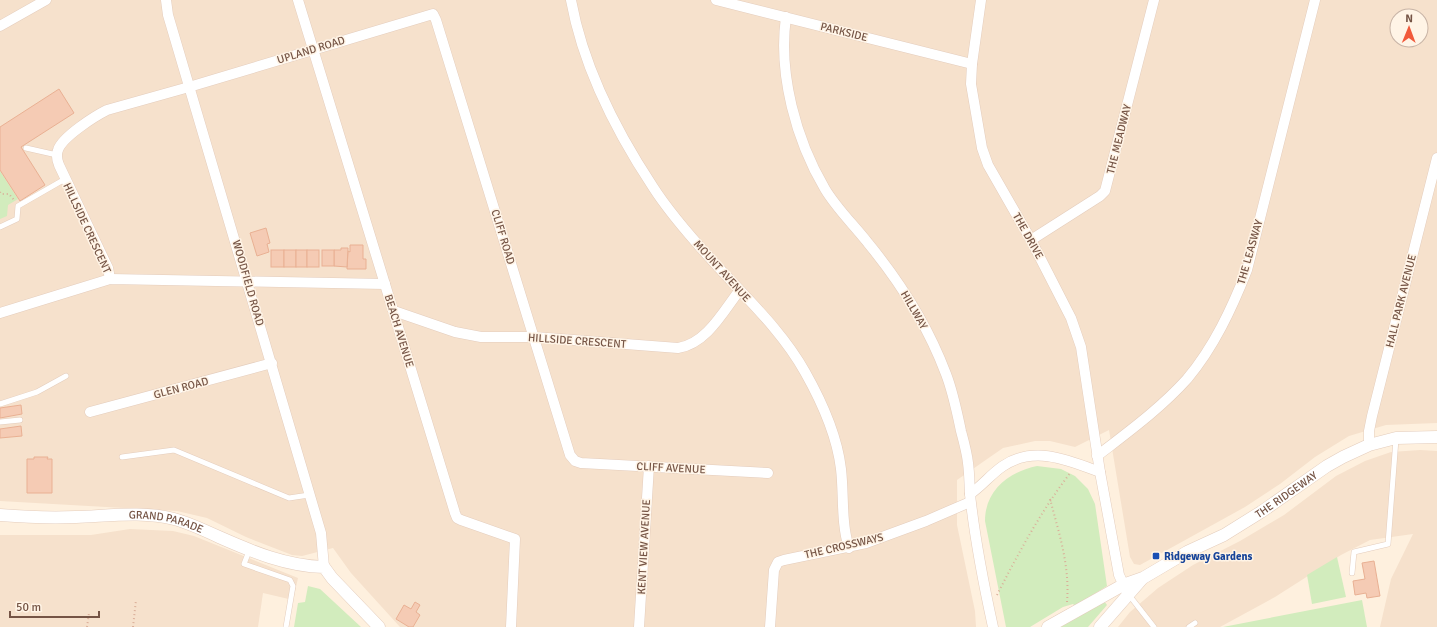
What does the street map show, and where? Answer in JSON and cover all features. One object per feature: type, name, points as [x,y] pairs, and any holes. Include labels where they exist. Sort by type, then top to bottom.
[{"type":"street","points":[[0,26],[32,3],[46,0]]},
{"type":"street","name":"WOODFIELD ROAD","points":[[166,0],[168,15],[189,88],[248,281],[321,533],[324,567]]},
{"type":"street","name":"BEACH AVENUE","points":[[298,0],[457,518],[515,539],[511,627]]},
{"type":"street","name":"MOUNT AVENUE","points":[[571,0],[574,17],[594,78],[623,138],[653,188],[687,232],[789,347],[824,407],[838,453],[846,534],[849,548]]},
{"type":"street","name":"PARKSIDE","points":[[716,0],[972,64]]},
{"type":"street","name":"THE DRIVE","points":[[981,0],[972,64],[971,84],[982,148],[992,172],[1031,240],[1071,318],[1082,348],[1100,472]]},
{"type":"street","name":"THE MEADWAY","points":[[1031,240],[1100,196],[1105,191],[1154,0]]},
{"type":"street","name":"THE LEASWAY","points":[[1097,456],[1164,402],[1187,378],[1215,337],[1236,297],[1247,270],[1315,0]]},
{"type":"street","name":"UPLAND ROAD","points":[[189,88],[313,49],[433,14]]},
{"type":"street","name":"CLIFF ROAD","points":[[433,14],[570,455],[574,461]]},
{"type":"street","name":"HILLWAY","points":[[786,18],[784,34],[788,88],[796,120],[807,152],[825,190],[839,210],[894,277],[937,352],[954,398],[968,462],[970,498],[979,558],[993,627]]},
{"type":"street","points":[[57,156],[58,149],[62,142],[95,116],[107,110],[189,88]]},
{"type":"street","name":"HILLSIDE CRESCENT","points":[[57,156],[65,179],[108,268],[110,279],[385,284]]},
{"type":"street","name":"HALL PARK AVENUE","points":[[1369,445],[1369,431],[1372,416],[1437,158]]},
{"type":"street","points":[[0,313],[110,279]]},
{"type":"street","name":"HILLSIDE CRESCENT","points":[[394,311],[455,332],[481,337],[534,337],[678,348],[689,346],[706,333],[739,291]]},
{"type":"street","name":"GLEN ROAD","points":[[90,412],[272,363]]},
{"type":"street","name":"THE RIDGEWAY","points":[[1048,627],[1067,616],[1125,590],[1187,552],[1224,535],[1261,512],[1327,466],[1369,445],[1396,438],[1437,437]]},
{"type":"street","points":[[970,498],[1003,466],[1014,460],[1036,455],[1063,458],[1100,472],[1119,575],[1125,590],[1100,627]]},
{"type":"street","name":"CLIFF AVENUE","points":[[574,461],[581,463],[768,473]]},
{"type":"street","name":"KENT VIEW AVENUE","points":[[640,627],[648,466]]},
{"type":"street","name":"THE CROSSWAYS","points":[[770,627],[774,570],[778,562],[849,548],[891,535],[970,498]]},
{"type":"street","name":"GRAND PARADE","points":[[0,515],[71,517],[147,516],[173,518],[249,551],[288,564],[306,567],[324,567]]},
{"type":"street","points":[[324,567],[332,578],[379,627]]},
{"type":"lane","points":[[26,148],[57,156]]},
{"type":"lane","points":[[0,227],[17,219],[18,206],[65,179]]},
{"type":"lane","points":[[0,404],[37,392],[66,376]]},
{"type":"lane","points":[[0,422],[20,420]]},
{"type":"lane","points":[[1352,572],[1354,552],[1388,544],[1396,438]]},
{"type":"lane","points":[[122,457],[174,450],[289,498],[309,495]]},
{"type":"lane","points":[[249,551],[244,564],[290,580],[293,586],[286,627]]},
{"type":"lane","points":[[1125,590],[1154,627]]},
{"type":"lane","points":[[1189,627],[1195,623]]},
{"type":"path","points":[[0,192],[1,194],[9,194],[18,206]]},
{"type":"path","points":[[989,610],[1029,533],[1050,500],[1077,463]]},
{"type":"path","points":[[1050,500],[1062,542],[1069,581],[1067,616]]},
{"type":"path","points":[[133,627],[136,600]]},
{"type":"path","points":[[87,627],[89,612]]},
{"type":"shaded area","points":[[0,0],[1437,0],[1437,423],[1386,425],[1349,436],[1315,457],[1280,484],[1245,507],[1140,565],[1134,564],[1130,557],[1109,430],[1075,447],[1050,441],[1035,441],[1003,448],[957,480],[957,525],[975,611],[976,627],[400,627],[351,573],[333,548],[302,556],[292,555],[246,537],[207,518],[177,511],[0,501]]},
{"type":"shaded area","points":[[1420,450],[1437,451],[1437,627],[1380,627],[1391,579],[1413,534],[1370,540],[1341,555],[1275,597],[1220,627],[1118,627],[1130,612],[1158,588],[1193,565],[1240,541],[1284,515],[1336,476],[1365,461],[1391,452]]},
{"type":"shaded area","points":[[130,529],[173,531],[194,536],[298,578],[293,600],[263,593],[258,627],[0,627],[0,535],[91,535]]},
{"type":"green space","points":[[0,171],[18,199],[8,205],[7,216],[0,219]]},
{"type":"green space","points":[[1037,466],[1061,469],[1075,476],[1088,489],[1095,504],[1107,586],[1075,606],[1073,604],[1063,607],[1030,627],[1006,627],[985,521],[986,510],[989,500],[1000,484],[1017,473]]},
{"type":"green space","points":[[1337,557],[1346,597],[1312,604],[1307,575]]},
{"type":"green space","points":[[308,586],[320,589],[361,627],[294,627],[298,603],[305,602]]},
{"type":"green space","points":[[1362,600],[1367,627],[1223,627]]},
{"type":"green space","points":[[1104,601],[1107,605],[1088,627],[1058,627]]},
{"type":"building","points":[[59,89],[74,113],[21,147],[45,185],[20,201],[0,170],[0,127]]},
{"type":"building","points":[[266,228],[270,243],[267,244],[269,252],[257,256],[250,233]]},
{"type":"building","points":[[350,245],[363,245],[363,259],[366,259],[366,269],[347,269],[348,251],[350,252]]},
{"type":"building","points":[[341,248],[348,248],[347,267],[334,266],[334,250],[341,250]]},
{"type":"building","points":[[271,250],[284,250],[284,267],[271,267]]},
{"type":"building","points":[[284,250],[296,250],[296,267],[284,267]]},
{"type":"building","points":[[296,250],[307,250],[307,267],[296,267]]},
{"type":"building","points":[[307,250],[319,250],[319,267],[307,267]]},
{"type":"building","points":[[322,250],[334,250],[334,266],[322,266]]},
{"type":"building","points":[[21,405],[22,414],[0,418],[0,408]]},
{"type":"building","points":[[21,426],[22,436],[0,438],[0,429]]},
{"type":"building","points":[[34,457],[48,457],[47,459],[52,459],[52,493],[27,493],[27,459],[34,459]]},
{"type":"building","points":[[1374,561],[1380,596],[1367,598],[1366,593],[1355,595],[1353,581],[1365,579],[1362,563]]},
{"type":"building","points":[[415,602],[420,605],[416,612],[420,615],[413,627],[409,627],[396,619],[404,605],[411,609]]},
{"type":"place","name":"Ridgeway Gardens","points":[[1156,556]]}]
